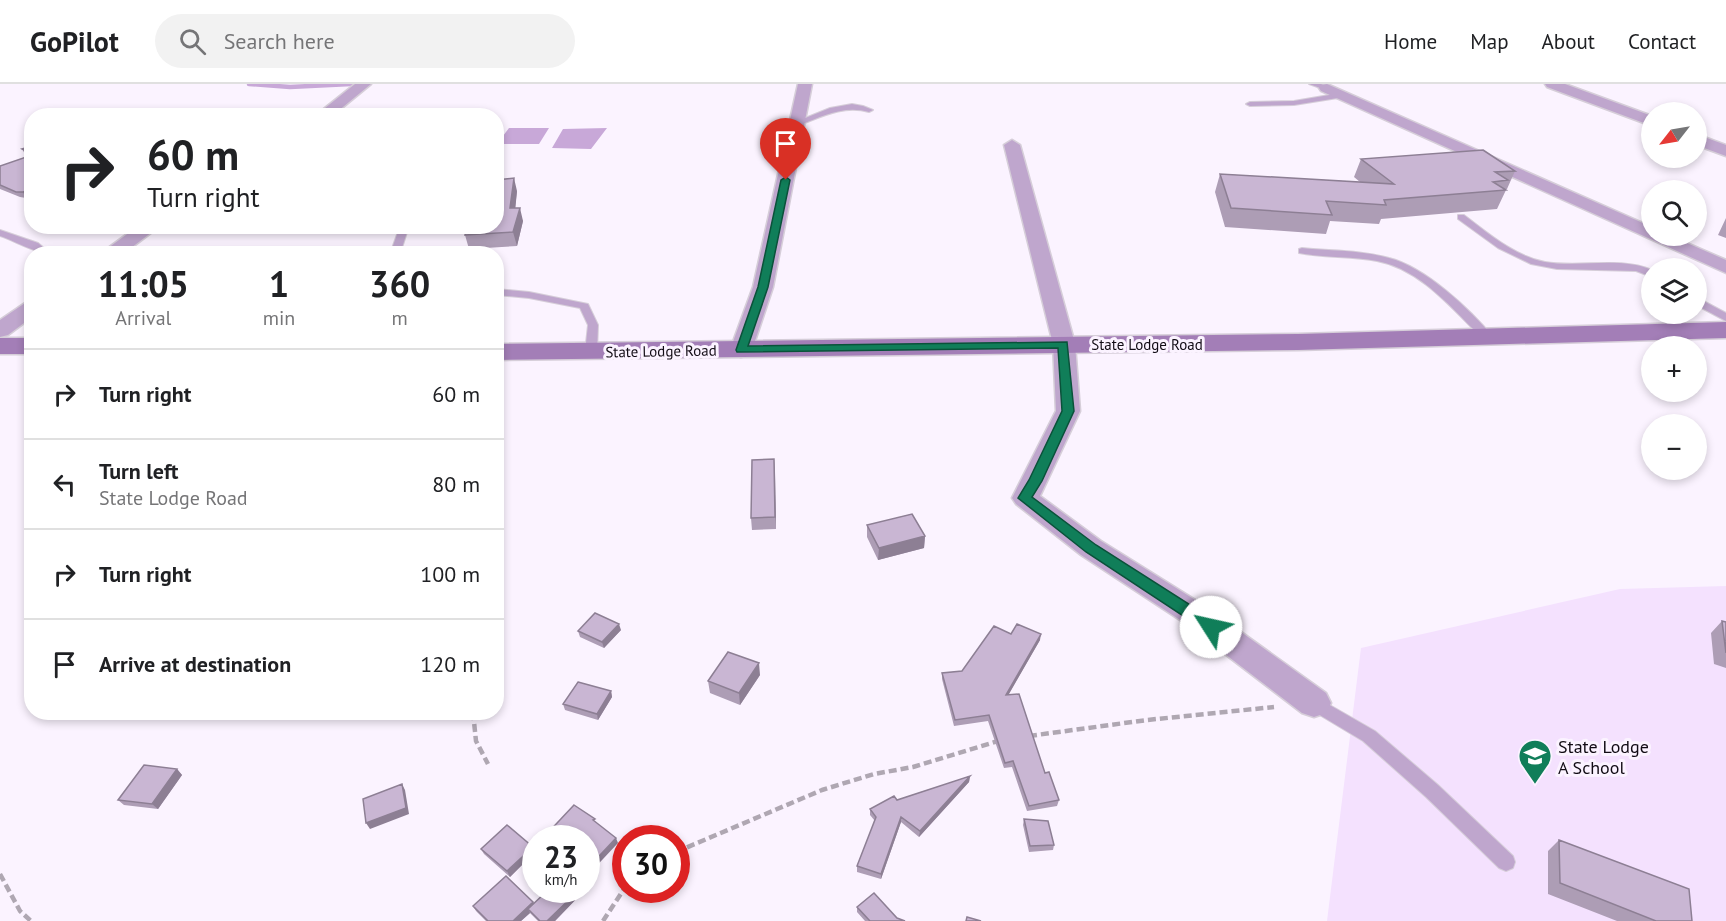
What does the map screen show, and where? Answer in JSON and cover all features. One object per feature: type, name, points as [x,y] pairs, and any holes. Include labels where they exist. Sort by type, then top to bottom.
[{"type":"street","points":[[741,350],[763,287],[805,84]]},
{"type":"street","points":[[1558,85],[1641,117]]},
{"type":"street","points":[[333,108],[362,86]]},
{"type":"street","points":[[1327,89],[1641,229]]},
{"type":"street","points":[[1707,143],[1726,151]]},
{"type":"street","points":[[1012,145],[1064,344],[1068,411],[1025,498],[1091,548],[1194,614],[1314,703]]},
{"type":"street","points":[[121,246],[139,234]]},
{"type":"street","points":[[1679,246],[1726,267]]},
{"type":"street","points":[[0,330],[24,313]]},
{"type":"street","name":"State Lodge Road","points":[[504,352],[1488,338],[1726,330]]},
{"type":"street","points":[[0,346],[24,346]]},
{"type":"lane","points":[[1250,104],[1294,103],[1327,89]]},
{"type":"lane","points":[[797,123],[841,108],[862,107],[869,110]]},
{"type":"lane","points":[[1461,217],[1494,241],[1525,259],[1546,265],[1641,269]]},
{"type":"lane","points":[[0,233],[36,246]]},
{"type":"lane","points":[[1302,251],[1379,258],[1398,264],[1447,298],[1488,338]]},
{"type":"lane","points":[[504,293],[529,295],[584,306],[593,325],[591,352]]},
{"type":"lane","points":[[1707,307],[1726,318]]},
{"type":"lane","points":[[1314,703],[1369,736],[1432,791],[1506,862]]},
{"type":"path","points":[[1028,736],[1147,720],[1314,703]]},
{"type":"path","points":[[474,720],[476,741],[488,764]]},
{"type":"path","points":[[690,846],[822,790],[874,774],[913,767],[1004,739]]},
{"type":"path","points":[[0,874],[20,911],[32,921]]},
{"type":"path","points":[[603,921],[615,903]]},
{"type":"shaded area","points":[[509,128],[549,128],[539,144],[504,144],[504,135]]},
{"type":"shaded area","points":[[607,128],[591,149],[552,148],[563,129]]},
{"type":"shaded area","name":"State Lodge A School","points":[[1726,586],[1726,921],[1327,921],[1361,648],[1620,589]]},
{"type":"building","points":[[1483,150],[1515,171],[1495,172],[1508,180],[1493,182],[1506,190],[1384,200],[1386,205],[1326,201],[1332,215],[1231,208],[1220,174],[1394,184],[1361,159]]},
{"type":"building","points":[[24,158],[24,192],[16,192],[0,185],[0,166]]},
{"type":"building","points":[[514,178],[510,208],[520,208],[513,232],[504,233],[504,179]]},
{"type":"building","points":[[774,459],[775,517],[751,518],[752,460]]},
{"type":"building","points":[[912,514],[925,536],[879,548],[867,525]]},
{"type":"building","points":[[595,613],[619,624],[602,642],[578,631]]},
{"type":"building","points":[[1722,621],[1726,622],[1726,653]]},
{"type":"building","points":[[1017,624],[1041,634],[1006,695],[1019,694],[1045,773],[1049,772],[1059,800],[1029,806],[1013,761],[1005,763],[989,715],[955,720],[942,673],[962,671],[994,626],[1011,634]]},
{"type":"building","points":[[728,652],[759,663],[739,693],[708,681]]},
{"type":"building","points":[[578,682],[611,691],[597,714],[563,704]]},
{"type":"building","points":[[144,765],[177,769],[152,804],[118,800]]},
{"type":"building","points":[[970,776],[920,831],[901,817],[881,874],[857,866],[876,817],[870,809],[894,796],[897,800]]},
{"type":"building","points":[[402,784],[406,808],[366,823],[363,799]]},
{"type":"building","points":[[574,805],[595,819],[593,820],[599,825],[555,825]]},
{"type":"building","points":[[1024,819],[1048,821],[1054,845],[1030,846]]},
{"type":"building","points":[[507,825],[522,838],[522,857],[507,871],[481,849]]},
{"type":"building","points":[[600,825],[612,835],[612,842],[600,855]]},
{"type":"building","points":[[1559,840],[1689,889],[1692,921],[1656,921],[1560,883]]},
{"type":"building","points":[[506,876],[522,891],[522,903],[532,903],[513,921],[488,921],[473,906]]},
{"type":"building","points":[[874,893],[897,918],[905,921],[870,921],[857,907]]},
{"type":"building","points":[[534,903],[566,903],[547,921],[540,921],[528,909]]},
{"type":"building","points":[[967,917],[981,921],[966,921]]},
{"type":"waterway","points":[[249,84],[290,87],[351,84]]},
{"type":"place","name":"State Lodge A School","points":[[1535,785]]},
{"type":"route","points":[[786,180],[763,287],[741,350],[1064,344],[1068,411],[1025,498],[1091,548],[1211,627]]}]
